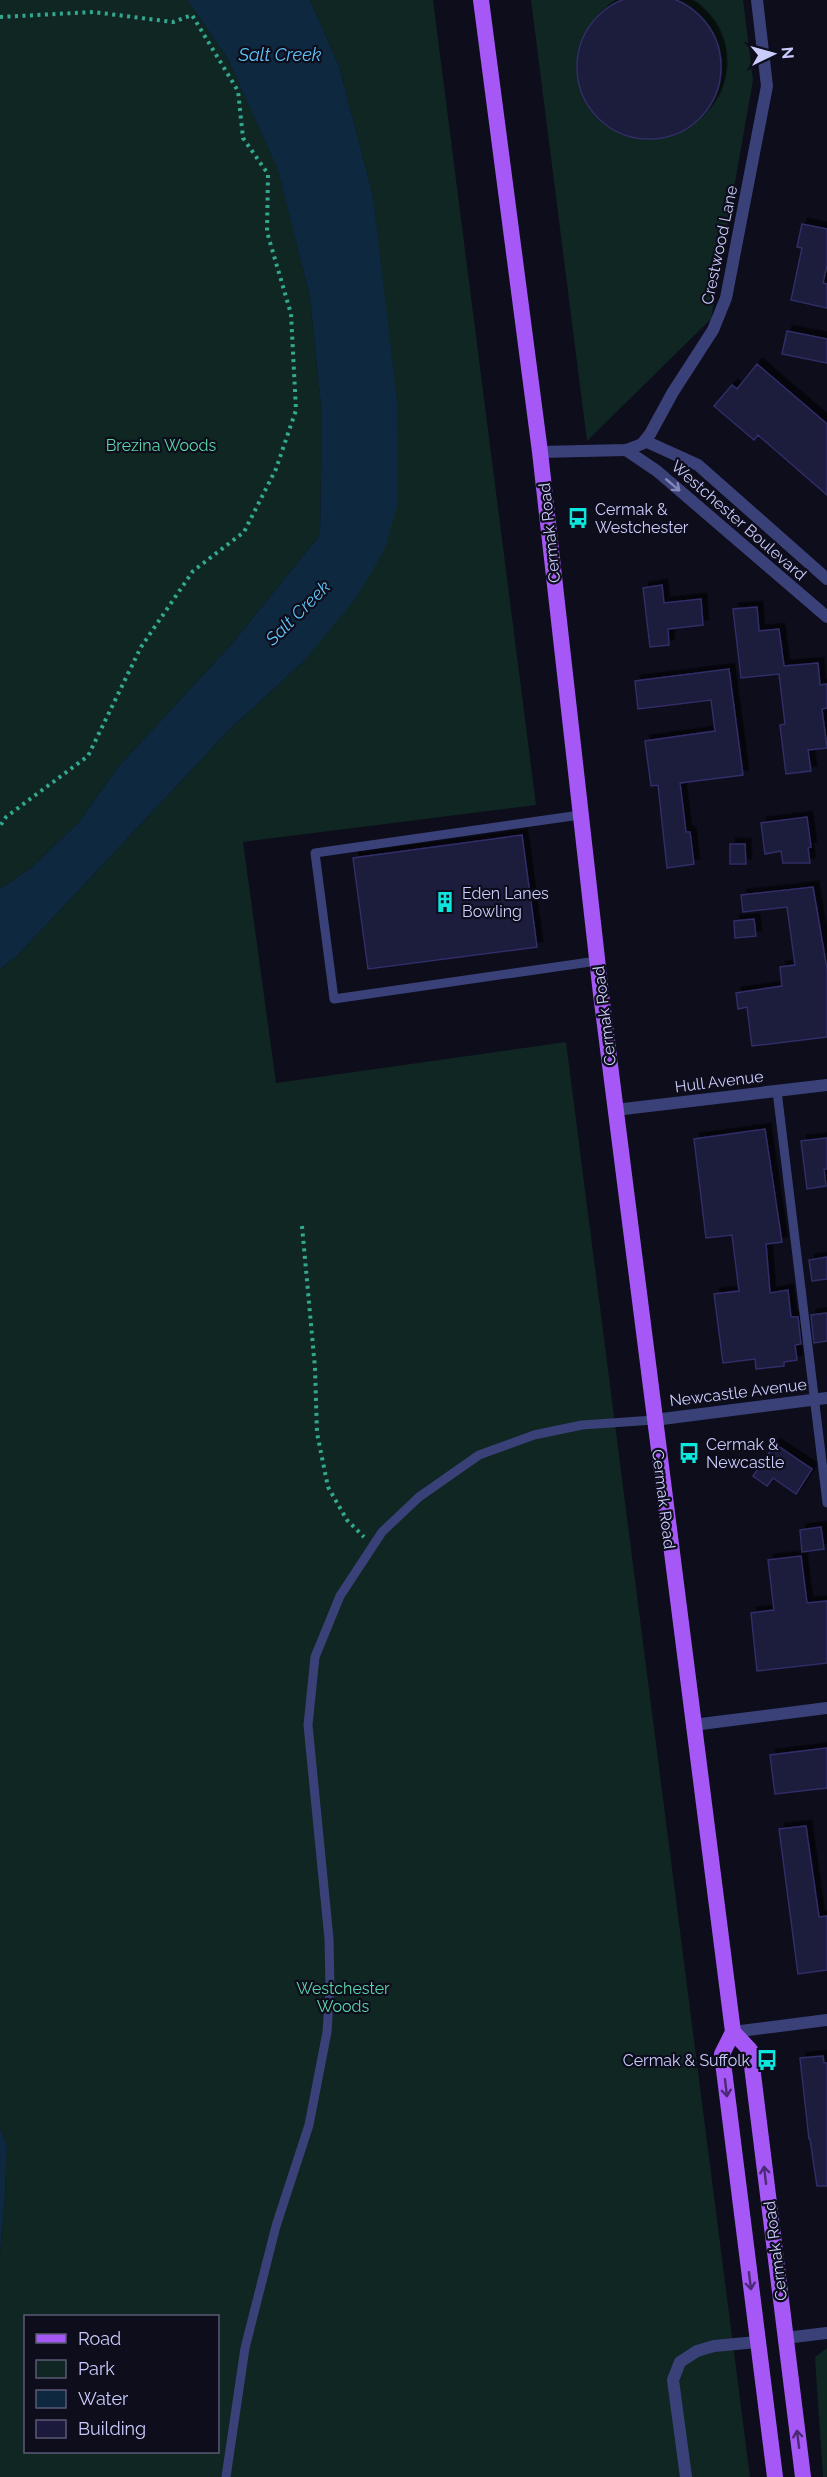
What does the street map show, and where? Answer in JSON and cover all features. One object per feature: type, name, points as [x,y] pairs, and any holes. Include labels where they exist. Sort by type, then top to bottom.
[{"type":"main road","name":"Cermak Road","points":[[481,0],[540,452],[615,1110],[733,2032],[722,2054],[775,2477]]},
{"type":"main road","name":"Cermak Road","points":[[733,2032],[750,2050],[803,2477]]},
{"type":"street","name":"Crestwood Lane","points":[[645,441],[672,392],[717,323],[726,298],[767,86],[758,0]]},
{"type":"street","points":[[540,452],[626,450],[645,441]]},
{"type":"street","name":"Westchester Boulevard","points":[[645,441],[698,465],[827,579]]},
{"type":"street","name":"Westchester Boulevard","points":[[626,450],[657,471],[827,617]]},
{"type":"street","name":"Hull Avenue","points":[[615,1110],[827,1085]]},
{"type":"street","name":"Newcastle Avenue","points":[[654,1420],[821,1398]]},
{"type":"street","points":[[693,1725],[827,1708]]},
{"type":"street","points":[[733,2032],[827,2020]]},
{"type":"street","points":[[785,2338],[827,2333]]},
{"type":"street","points":[[686,2477],[674,2380],[680,2362],[697,2351],[714,2346],[757,2342]]},
{"type":"lane","points":[[580,815],[315,853],[334,999],[597,961]]},
{"type":"lane","points":[[777,1091],[821,1398],[827,1503]]},
{"type":"lane","points":[[226,2477],[245,2348],[276,2226],[309,2125],[327,2032],[330,1988],[329,1940],[308,1725],[315,1657],[340,1596],[382,1532],[419,1497],[479,1455],[534,1435],[582,1425],[654,1420]]},
{"type":"path","points":[[0,17],[93,12],[173,22],[192,15],[238,91],[243,138],[268,174],[267,232],[291,314],[296,410],[276,469],[244,532],[193,571],[141,647],[88,756],[6,817],[0,826]]},
{"type":"path","points":[[302,1226],[315,1368],[317,1433],[328,1487],[347,1520],[374,1545]]},
{"type":"green space","name":"Brezina Woods","points":[[0,0],[187,0],[228,59],[278,169],[310,297],[322,416],[320,535],[230,646],[118,767],[79,822],[31,868],[0,889]]},
{"type":"green space","name":"Westchester Woods","points":[[310,0],[433,0],[536,805],[243,842],[276,1083],[566,1042],[750,2477],[0,2477],[0,2253],[7,2145],[0,2128],[0,969],[16,957],[229,730],[305,660],[382,289],[373,196],[339,66]]},
{"type":"green space","points":[[531,0],[743,0],[753,80],[711,319],[587,441]]},
{"type":"green space","points":[[827,2348],[827,2477],[823,2477],[815,2357]]},
{"type":"water","name":"Salt Creek","points":[[187,0],[310,0],[339,66],[373,196],[397,402],[398,504],[384,551],[356,598],[305,660],[229,730],[16,957],[0,969],[0,889],[31,868],[79,822],[118,767],[230,646],[320,535],[322,416],[310,297],[278,170],[228,59]]},
{"type":"water","points":[[0,2128],[7,2145],[0,2253]]},
{"type":"building","points":[[628,-1],[670,-1],[689,7],[709,27],[719,53],[721,67],[719,81],[709,107],[689,127],[663,137],[649,139],[635,137],[609,127],[589,107],[579,81],[577,67],[579,53],[589,27],[609,7]]},
{"type":"building","points":[[802,224],[827,229],[827,265],[823,283],[827,284],[827,308],[791,300],[802,248],[797,247]]},
{"type":"building","points":[[787,331],[827,339],[827,363],[782,354]]},
{"type":"building","points":[[757,364],[827,424],[827,495],[758,435],[754,440],[714,406],[732,385],[737,389]]},
{"type":"building","points":[[662,585],[664,603],[701,599],[703,625],[668,629],[669,645],[650,647],[643,588]]},
{"type":"building","points":[[757,607],[759,631],[779,629],[784,666],[818,663],[820,685],[827,684],[827,708],[822,709],[827,748],[808,750],[811,771],[786,774],[780,725],[785,724],[779,674],[741,678],[733,609]]},
{"type":"building","points":[[729,669],[743,775],[680,783],[686,832],[690,832],[694,864],[667,868],[658,785],[651,786],[645,741],[715,731],[711,700],[638,709],[635,681]]},
{"type":"building","points":[[807,817],[811,847],[808,848],[810,863],[783,863],[781,851],[765,854],[761,823]]},
{"type":"building","name":"Eden Lanes Bowling","points":[[522,835],[537,947],[368,969],[353,858]]},
{"type":"building","points":[[730,844],[745,844],[746,864],[730,864]]},
{"type":"building","points":[[813,887],[827,969],[827,1037],[752,1046],[747,1007],[738,1009],[736,993],[782,986],[780,967],[795,965],[787,907],[743,912],[741,895]]},
{"type":"building","points":[[754,919],[756,936],[735,938],[734,921]]},
{"type":"building","points":[[765,1129],[782,1242],[766,1244],[770,1293],[788,1290],[791,1317],[798,1317],[801,1344],[795,1345],[797,1360],[784,1362],[784,1366],[756,1369],[755,1359],[723,1363],[714,1294],[739,1291],[732,1235],[706,1238],[694,1139]]},
{"type":"building","points":[[827,1138],[827,1169],[824,1169],[826,1186],[807,1189],[801,1141]]},
{"type":"building","points":[[827,1257],[827,1279],[812,1281],[809,1260]]},
{"type":"building","points":[[827,1313],[827,1341],[814,1343],[811,1315]]},
{"type":"building","points":[[775,1444],[812,1469],[796,1494],[773,1478],[767,1486],[753,1476]]},
{"type":"building","points":[[821,1527],[824,1549],[802,1552],[800,1530]]},
{"type":"building","points":[[801,1556],[807,1603],[827,1601],[827,1663],[757,1671],[751,1613],[774,1610],[768,1560]]},
{"type":"building","points":[[827,1748],[827,1788],[775,1794],[770,1755]]},
{"type":"building","points":[[806,1826],[819,1917],[827,1916],[827,1970],[798,1974],[779,1829]]},
{"type":"building","points":[[823,2056],[824,2063],[827,2063],[827,2186],[817,2186],[800,2058]]},
{"type":"place","name":"Cermak & Westchester","points":[[578,518]]},
{"type":"place","name":"Eden Lanes Bowling","points":[[445,902]]},
{"type":"place","name":"Cermak & Newcastle","points":[[689,1453]]},
{"type":"place","name":"Cermak & Suffolk","points":[[767,2060]]}]
